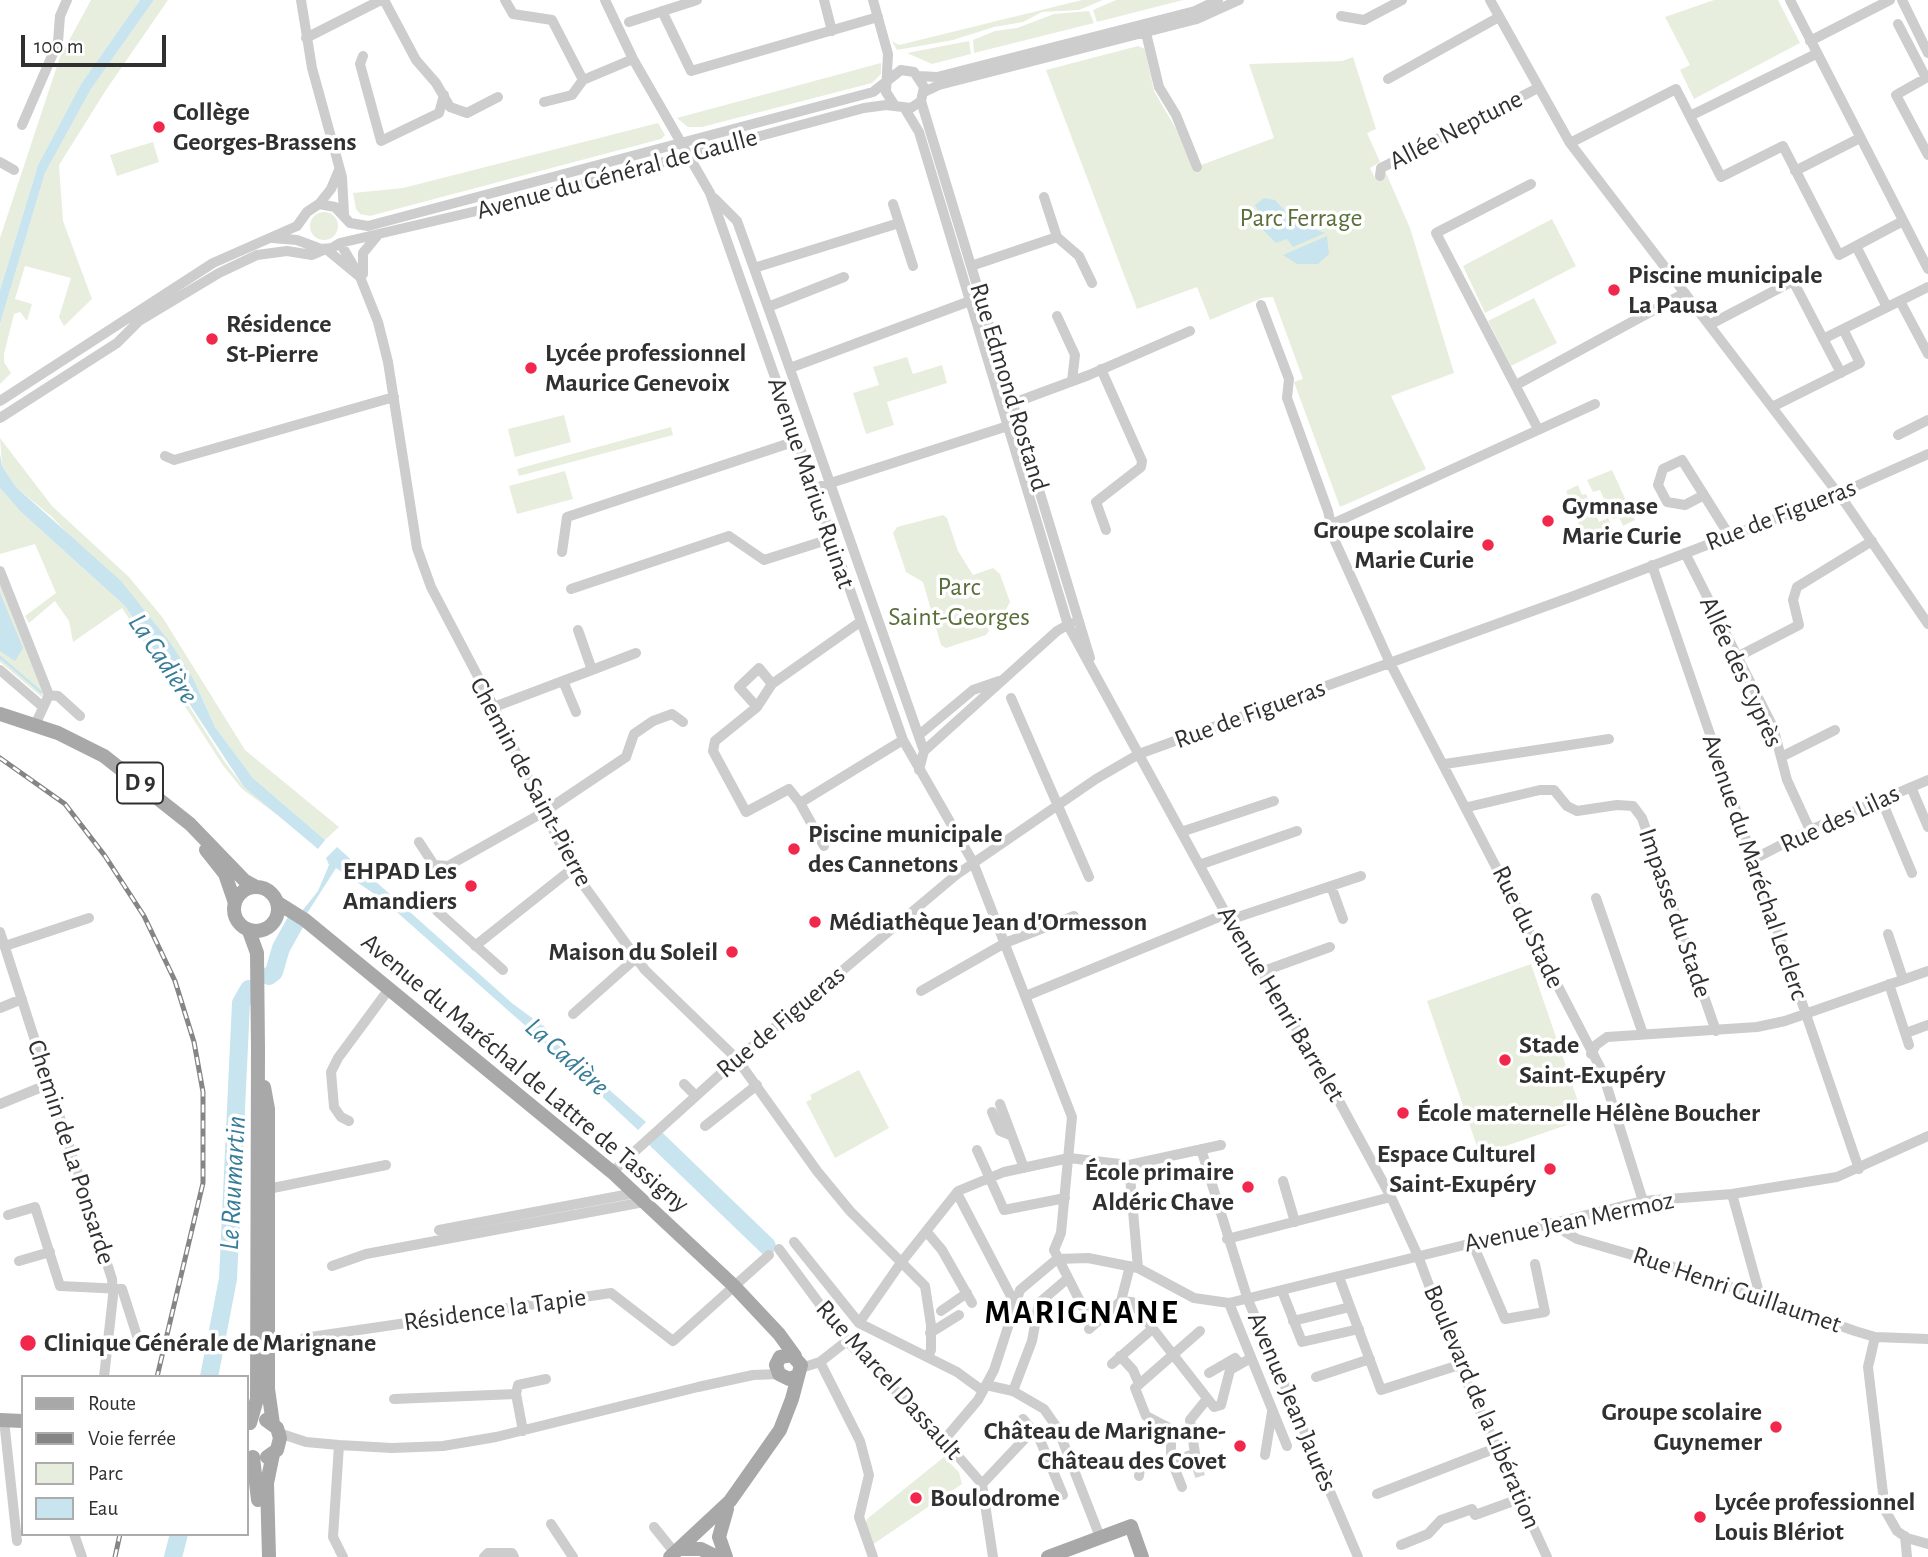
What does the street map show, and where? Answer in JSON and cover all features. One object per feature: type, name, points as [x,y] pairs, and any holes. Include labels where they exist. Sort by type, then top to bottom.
[{"type":"main road","name":"D 9","points":[[0,714],[77,741],[129,774],[190,824],[245,881],[256,887]]},
{"type":"main road","name":"D 9","points":[[0,721],[58,741],[127,781],[198,841],[225,874],[235,903]]},
{"type":"main road","points":[[248,1424],[257,1399],[257,953],[249,931],[236,920],[235,903],[243,891],[256,887],[270,891],[278,903],[258,1006]]},
{"type":"main road","name":"Avenue du Maréchal de Lattre de Tassigny","points":[[278,903],[300,916],[640,1197],[733,1285],[779,1334],[788,1368]]},
{"type":"main road","points":[[249,931],[272,924],[287,913],[300,916]]},
{"type":"main road","points":[[258,1048],[268,1109],[268,1389],[276,1428],[275,1452],[267,1483],[269,1557]]},
{"type":"main road","points":[[676,1553],[707,1540],[720,1525],[747,1468],[780,1430],[792,1399],[788,1368]]},
{"type":"main road","points":[[2,1420],[21,1421]]},
{"type":"main road","points":[[248,1424],[263,1420],[276,1428]]},
{"type":"main road","points":[[260,1557],[250,1454],[263,1458],[275,1452]]},
{"type":"main road","points":[[1048,1557],[1131,1526],[1142,1557]]},
{"type":"main road","points":[[707,1540],[717,1557]]},
{"type":"main road","points":[[707,1540],[726,1557]]},
{"type":"street","points":[[22,125],[58,42],[61,16],[67,0]]},
{"type":"street","points":[[301,0],[306,38],[344,190],[346,232],[340,243]]},
{"type":"street","points":[[306,38],[366,3],[382,0],[416,60],[444,95],[450,107],[467,113],[498,97]]},
{"type":"street","points":[[505,0],[513,15],[552,20],[583,80]]},
{"type":"street","name":"Avenue Marius Ruinat","points":[[605,0],[633,59],[710,193],[812,489],[903,740],[973,862],[1072,1118],[1061,1233],[1054,1250],[1058,1259]]},
{"type":"street","points":[[629,22],[697,0]]},
{"type":"street","points":[[824,0],[832,31]]},
{"type":"street","points":[[873,0],[888,54],[886,92],[900,107],[923,97],[939,85],[1197,19],[1239,0]]},
{"type":"street","points":[[888,54],[895,64],[919,76],[937,77],[1195,11],[1218,0]]},
{"type":"street","points":[[1340,16],[1364,20],[1402,0]]},
{"type":"street","points":[[1490,0],[1570,143],[1839,494],[1928,624]]},
{"type":"street","points":[[1790,0],[1928,269]]},
{"type":"street","points":[[1810,41],[1890,0]]},
{"type":"street","points":[[1902,0],[1928,52]]},
{"type":"street","points":[[662,11],[691,71],[878,17]]},
{"type":"street","points":[[1388,79],[1499,17]]},
{"type":"street","points":[[1898,24],[1926,78],[1896,95],[1928,155]]},
{"type":"street","points":[[1146,33],[1158,88],[1176,116],[1197,167]]},
{"type":"street","points":[[1690,116],[1816,54]]},
{"type":"street","points":[[363,56],[360,64],[381,141],[439,113],[444,95]]},
{"type":"street","points":[[544,102],[572,95],[583,80],[633,59]]},
{"type":"street","points":[[887,82],[895,73],[908,70]]},
{"type":"street","points":[[919,76],[923,97]]},
{"type":"street","name":"Avenue du Général de Gaulle","points":[[319,204],[335,206],[345,217],[362,227],[382,223],[873,92],[887,82]]},
{"type":"street","name":"Allée Neptune","points":[[1380,176],[1381,168],[1538,88]]},
{"type":"street","points":[[1570,143],[1676,89],[1721,177],[1783,146],[1839,255],[1903,220]]},
{"type":"street","name":"Rue Edmond Rostand","points":[[923,97],[922,113],[1020,422],[1080,618],[1094,674]]},
{"type":"street","name":"Avenue du Général de Gaulle","points":[[0,418],[117,343],[131,326],[219,273],[268,252],[287,251],[313,255],[340,243],[377,236],[874,106],[900,107]]},
{"type":"street","name":"Rue Edmond Rostand","points":[[900,107],[919,132],[1068,625],[1139,754]]},
{"type":"street","points":[[1796,170],[1860,138]]},
{"type":"street","points":[[0,162],[14,170]]},
{"type":"street","points":[[0,401],[213,263],[297,226],[331,189],[339,170]]},
{"type":"street","points":[[1531,184],[1436,233],[1538,429]]},
{"type":"street","name":"Avenue Marius Ruinat","points":[[710,193],[737,221],[924,751]]},
{"type":"street","points":[[1044,197],[1057,237],[1079,256],[1092,283]]},
{"type":"street","points":[[892,204],[913,266]]},
{"type":"street","points":[[303,219],[303,232],[309,243]]},
{"type":"street","points":[[754,268],[899,223]]},
{"type":"street","name":"Chemin de Saint-Pierre","points":[[377,236],[363,253],[363,282],[388,362],[418,551],[451,630],[494,707],[572,869],[636,958],[737,1059],[817,1171],[900,1264],[925,1286],[931,1329],[931,1350],[928,1356]]},
{"type":"street","points":[[971,266],[1057,237]]},
{"type":"street","points":[[272,239],[309,243],[326,249],[363,282]]},
{"type":"street","points":[[1917,248],[1928,242]]},
{"type":"street","name":"Chemin de Saint-Pierre","points":[[340,243],[363,282]]},
{"type":"street","points":[[1856,246],[1887,307]]},
{"type":"street","points":[[768,307],[844,277]]},
{"type":"street","points":[[1709,325],[1793,281],[1841,373]]},
{"type":"street","points":[[1823,339],[1928,287]]},
{"type":"street","points":[[1516,385],[1685,293]]},
{"type":"street","points":[[790,368],[970,301]]},
{"type":"street","points":[[1900,301],[1928,354]]},
{"type":"street","name":"Rue du Stade","points":[[1261,305],[1289,379],[1287,398],[1332,524],[1334,539],[1390,663],[1468,807],[1591,1054],[1602,1071],[1643,1201]]},
{"type":"street","points":[[1057,316],[1074,355],[1072,381]]},
{"type":"street","points":[[1772,407],[1860,363],[1843,329]]},
{"type":"street","points":[[1002,407],[1072,381],[1190,331]]},
{"type":"street","points":[[1101,369],[1142,461],[1141,467],[1096,502],[1106,530]]},
{"type":"street","points":[[165,456],[174,460],[394,397]]},
{"type":"street","points":[[1332,524],[1595,404]]},
{"type":"street","points":[[1898,435],[1928,419]]},
{"type":"street","points":[[812,489],[1020,422]]},
{"type":"street","points":[[562,552],[567,517],[796,441]]},
{"type":"street","name":"Rue de Figueras","points":[[612,1172],[695,1095],[973,862],[1139,754],[1685,553],[1839,494],[1928,454]]},
{"type":"street","points":[[1704,495],[1685,505],[1667,502],[1658,485],[1663,470],[1682,460],[1704,495],[1729,535]]},
{"type":"street","points":[[572,589],[729,536],[764,560],[830,539]]},
{"type":"street","points":[[1737,657],[1799,625],[1793,600],[1797,587],[1872,541]]},
{"type":"street","name":"Allée des Cyprès","points":[[1685,553],[1773,727],[1787,780],[1810,830]]},
{"type":"street","name":"Avenue du Maréchal Leclerc","points":[[1652,565],[1859,1169]]},
{"type":"street","points":[[0,572],[49,695],[35,725]]},
{"type":"street","points":[[919,770],[924,751],[1005,678],[1080,618]]},
{"type":"street","points":[[824,846],[789,789],[746,812],[713,751],[715,741],[757,707],[772,684],[860,622]]},
{"type":"street","points":[[578,630],[592,670]]},
{"type":"street","points":[[494,707],[636,653]]},
{"type":"street","points":[[757,707],[739,687],[759,668],[772,684]]},
{"type":"street","points":[[0,670],[43,707]]},
{"type":"street","points":[[919,735],[972,690],[1005,678]]},
{"type":"street","points":[[563,681],[576,712]]},
{"type":"street","points":[[49,695],[58,696],[80,716]]},
{"type":"street","points":[[1011,698],[1089,877]]},
{"type":"street","points":[[419,842],[434,865],[445,867],[544,812],[626,757],[634,734],[653,721],[672,714],[683,722]]},
{"type":"street","points":[[1781,757],[1835,730]]},
{"type":"street","points":[[1445,764],[1609,739]]},
{"type":"street","points":[[800,803],[903,740]]},
{"type":"street","name":"Avenue Henri Barrelet","points":[[1139,754],[1228,917],[1325,1077],[1391,1197],[1419,1256]]},
{"type":"street","name":"Rue des Lilas","points":[[1752,860],[1810,830],[1928,780]]},
{"type":"street","points":[[1911,786],[1928,827]]},
{"type":"street","name":"Impasse du Stade","points":[[1468,807],[1547,790],[1554,790],[1567,806],[1577,811],[1617,804],[1633,806],[1642,818],[1716,1031]]},
{"type":"street","points":[[1881,799],[1912,873]]},
{"type":"street","points":[[1181,832],[1274,801]]},
{"type":"street","points":[[1199,865],[1297,831]]},
{"type":"street","points":[[475,946],[572,869]]},
{"type":"street","points":[[1026,996],[1228,917],[1361,876]]},
{"type":"street","points":[[1331,886],[1343,919]]},
{"type":"street","points":[[1596,898],[1643,1034]]},
{"type":"street","points":[[437,911],[503,970]]},
{"type":"street","points":[[921,991],[1004,943],[1074,916]]},
{"type":"street","points":[[5,946],[89,918]]},
{"type":"street","name":"Chemin de La Ponsarde","points":[[0,932],[113,1287],[104,1375]]},
{"type":"street","points":[[1888,934],[1903,979]]},
{"type":"street","points":[[1261,972],[1330,947]]},
{"type":"street","points":[[573,1014],[636,958]]},
{"type":"street","points":[[1591,1054],[1596,1045],[1607,1037],[1757,1027],[1805,1014],[1928,971]]},
{"type":"street","points":[[1889,984],[1909,1045]]},
{"type":"street","points":[[349,1121],[341,1117],[334,1107],[331,1072],[338,1058],[389,989]]},
{"type":"street","points":[[0,1008],[22,999]]},
{"type":"street","points":[[1906,1033],[1928,1026]]},
{"type":"street","points":[[0,1104],[49,1084]]},
{"type":"street","points":[[684,1084],[695,1095]]},
{"type":"street","points":[[705,1126],[757,1085]]},
{"type":"street","points":[[996,1108],[1000,1131],[1012,1136],[1024,1168]]},
{"type":"street","name":"Avenue Jean Mermoz","points":[[1248,1300],[1643,1201],[1732,1194],[1795,1186],[1837,1177],[1928,1136]]},
{"type":"street","points":[[859,1323],[900,1264],[957,1193],[988,1179],[1069,1158],[1129,1165],[1221,1145]]},
{"type":"street","points":[[1201,1149],[1248,1300]]},
{"type":"street","points":[[977,1150],[1004,1210],[1065,1198]]},
{"type":"street","points":[[268,1189],[386,1165]]},
{"type":"street","points":[[944,1440],[985,1388],[1001,1351],[1014,1302],[1020,1290],[1058,1259],[1090,1327],[1107,1316],[1121,1301],[1134,1267],[1129,1165]]},
{"type":"street","points":[[1283,1181],[1295,1222]]},
{"type":"street","points":[[957,1193],[1014,1302]]},
{"type":"street","points":[[1732,1194],[1759,1292]]},
{"type":"street","points":[[439,1230],[640,1197]]},
{"type":"street","points":[[332,1266],[366,1254],[640,1197]]},
{"type":"street","points":[[1227,1239],[1391,1197]]},
{"type":"street","points":[[8,1215],[35,1207],[60,1286],[122,1289],[138,1339]]},
{"type":"street","name":"Rue Henri Guillaumet","points":[[1550,1223],[1577,1239],[1677,1268],[1875,1337],[1928,1339]]},
{"type":"street","points":[[926,1231],[942,1250],[970,1298],[941,1311]]},
{"type":"street","points":[[794,1242],[859,1323],[928,1356],[985,1388],[1013,1391],[1037,1402],[1058,1429],[1100,1537]]},
{"type":"street","points":[[1472,1242],[1505,1319],[1545,1312],[1535,1264]]},
{"type":"street","points":[[19,1261],[50,1252]]},
{"type":"street","name":"Rue Marcel Dassault","points":[[733,1285],[774,1252],[847,1341],[944,1440],[982,1484],[993,1557]]},
{"type":"street","name":"Boulevard de la Libération","points":[[1419,1256],[1459,1365],[1547,1557]]},
{"type":"street","name":"Avenue Jean Jaurès","points":[[1058,1259],[1088,1258],[1134,1267],[1194,1298],[1228,1303],[1248,1300],[1358,1557]]},
{"type":"street","points":[[1339,1277],[1381,1390],[1459,1365]]},
{"type":"street","points":[[1013,1391],[1032,1341],[1039,1303],[1067,1279]]},
{"type":"street","name":"Résidence la Tapie","points":[[304,1338],[611,1293],[673,1341],[733,1285]]},
{"type":"street","points":[[1282,1291],[1302,1342],[1359,1329]]},
{"type":"street","points":[[1121,1301],[1132,1302],[1151,1330],[1175,1353],[1214,1407],[1221,1405],[1230,1370],[1251,1358]]},
{"type":"street","points":[[1228,1303],[1287,1446]]},
{"type":"street","points":[[1293,1321],[1350,1307]]},
{"type":"street","points":[[931,1329],[959,1314]]},
{"type":"street","points":[[1151,1330],[1116,1360],[1133,1370],[1146,1416],[1171,1429],[1173,1461],[1182,1487]]},
{"type":"street","points":[[1137,1386],[1200,1331]]},
{"type":"street","points":[[1875,1337],[1868,1367],[1883,1499],[1890,1521],[1905,1536],[1928,1544]]},
{"type":"street","points":[[276,1428],[306,1442],[443,1451],[753,1375],[820,1362],[847,1341]]},
{"type":"street","points":[[1209,1373],[1235,1358],[1240,1364]]},
{"type":"street","points":[[1316,1377],[1370,1359]]},
{"type":"street","points":[[820,1362],[860,1441],[869,1475],[859,1517],[873,1557]]},
{"type":"street","points":[[523,1431],[516,1394],[518,1385],[545,1379]]},
{"type":"street","points":[[394,1399],[516,1394]]},
{"type":"street","points":[[1197,1467],[1190,1420],[1207,1399]]},
{"type":"street","points":[[1265,1455],[1272,1409]]},
{"type":"street","points":[[1023,1419],[1033,1430],[1049,1459],[1063,1495]]},
{"type":"street","points":[[2,1420],[17,1541]]},
{"type":"street","points":[[982,1484],[1033,1430]]},
{"type":"street","points":[[275,1452],[306,1442]]},
{"type":"street","points":[[339,1445],[333,1536],[343,1557]]},
{"type":"street","points":[[1377,1494],[1496,1448]]},
{"type":"street","points":[[1139,1476],[1141,1459],[1173,1461],[1194,1454]]},
{"type":"street","points":[[1401,1545],[1427,1534],[1441,1520],[1472,1509],[1475,1515],[1519,1499]]},
{"type":"street","points":[[551,1524],[573,1557]]},
{"type":"street","points":[[654,1527],[676,1553]]},
{"type":"street","points":[[75,1536],[82,1557]]},
{"type":"street","points":[[1905,1536],[1907,1557]]},
{"type":"street","points":[[484,1557],[488,1553],[512,1553],[514,1557]]},
{"type":"green space","points":[[91,0],[140,0],[81,84],[38,165],[0,290],[0,238],[60,57]]},
{"type":"green space","points":[[154,0],[168,0],[106,90],[59,165],[63,221],[92,299],[64,326],[59,317],[71,278],[25,266],[15,299],[32,304],[27,321],[20,312],[14,314],[4,354],[4,362],[11,373],[0,384],[0,324],[45,173],[91,89]]},
{"type":"green space","points":[[1082,0],[1103,0],[1079,10],[1042,12],[1023,22],[994,27],[953,40],[897,50],[892,41],[899,45]]},
{"type":"green space","points":[[1116,0],[1183,0],[1097,22],[1093,10]]},
{"type":"green space","points":[[1714,0],[1778,0],[1800,43],[1694,99],[1680,70],[1690,65],[1665,17]]},
{"type":"green space","points":[[1089,11],[1094,23],[974,53],[973,40],[995,31],[1017,28],[1054,14]]},
{"type":"green space","points":[[969,41],[971,54],[932,64],[907,53]]},
{"type":"green space","name":"Parc Ferrage","points":[[1138,46],[1145,49],[1154,91],[1176,129],[1193,168],[1274,138],[1249,64],[1342,61],[1353,57],[1376,129],[1367,133],[1380,162],[1370,168],[1375,178],[1386,173],[1410,228],[1454,373],[1391,396],[1426,469],[1340,507],[1294,382],[1303,379],[1273,297],[1262,298],[1210,320],[1197,287],[1137,309],[1046,70]]},
{"type":"green space","points":[[881,63],[881,74],[872,83],[702,127],[688,127],[677,118]]},
{"type":"green space","points":[[658,123],[665,135],[661,139],[370,216],[360,214],[356,209],[353,193],[403,188]]},
{"type":"green space","points":[[153,142],[159,162],[117,176],[110,155]]},
{"type":"green space","points":[[324,212],[334,216],[338,226],[334,236],[324,240],[314,236],[310,226],[314,216]]},
{"type":"green space","points":[[1552,219],[1576,266],[1485,313],[1463,266]]},
{"type":"green space","points":[[1534,298],[1557,343],[1511,366],[1488,321]]},
{"type":"green space","points":[[907,357],[913,374],[942,365],[947,383],[887,402],[894,425],[866,434],[853,393],[879,385],[873,367]]},
{"type":"green space","points":[[564,415],[571,442],[515,457],[508,429]]},
{"type":"green space","points":[[671,427],[673,435],[519,476],[517,469]]},
{"type":"green space","points":[[0,438],[52,506],[129,577],[163,618],[245,750],[339,827],[325,840],[253,778],[215,727],[193,678],[172,645],[52,517],[16,487],[2,466]]},
{"type":"green space","points":[[1612,470],[1635,520],[1623,526],[1619,517],[1613,519],[1600,490],[1593,492],[1587,480]]},
{"type":"green space","points":[[565,471],[573,499],[517,514],[509,486]]},
{"type":"green space","points":[[1578,485],[1582,495],[1586,494],[1599,522],[1608,518],[1613,530],[1589,541],[1585,532],[1582,533],[1566,491]]},
{"type":"green space","points":[[0,488],[21,512],[125,606],[224,761],[244,787],[283,819],[242,789],[222,764],[122,608],[73,642],[69,621],[55,601],[29,623],[25,616],[56,593],[35,544],[0,554]]},
{"type":"green space","name":"Parc Saint-Georges","points":[[943,515],[947,518],[958,551],[973,575],[993,568],[1000,574],[1010,602],[1005,611],[984,617],[989,631],[986,635],[946,648],[941,645],[923,582],[906,572],[893,533],[897,527]]},
{"type":"green space","points":[[0,572],[46,692],[43,698],[0,662]]},
{"type":"green space","name":"Stade Saint-Exupéry","points":[[1531,964],[1584,1119],[1480,1155],[1427,1001]]},
{"type":"green space","points":[[859,1070],[889,1128],[835,1158],[806,1102],[812,1099],[810,1095]]},
{"type":"green space","name":"Boulodrome","points":[[944,1457],[959,1472],[962,1484],[872,1545],[865,1528],[867,1519]]},
{"type":"water","points":[[140,0],[154,0],[91,89],[45,173],[0,324],[0,290],[38,165],[81,84]]},
{"type":"water","points":[[1264,198],[1275,200],[1295,222],[1325,233],[1293,247],[1287,239],[1276,243],[1263,230],[1264,223],[1255,205]]},
{"type":"water","points":[[1327,236],[1329,254],[1318,264],[1297,264],[1283,255]]},
{"type":"water","points":[[0,454],[2,466],[16,487],[121,581],[172,645],[193,678],[215,727],[253,778],[325,840],[318,849],[244,787],[125,606],[21,512],[0,488]]},
{"type":"water","points":[[0,593],[23,648],[15,661],[0,651]]},
{"type":"water","points":[[337,847],[513,1004],[546,1028],[557,1044],[646,1122],[638,1130],[537,1036],[382,899],[336,868],[306,915],[302,911],[318,891],[329,865],[326,858]]},
{"type":"waterway","points":[[0,657],[41,692]]},
{"type":"waterway","name":"Le Raumartin","points":[[269,976],[274,972],[281,948],[295,923]]},
{"type":"waterway","name":"Le Raumartin","points":[[209,1375],[228,1279],[241,1003],[249,989]]},
{"type":"waterway","name":"La Cadière","points":[[657,1140],[767,1246]]},
{"type":"waterway","name":"Le Raumartin","points":[[173,1557],[178,1536]]},
{"type":"tunnel","points":[[1197,1467],[1201,1479]]},
{"type":"railway","points":[[0,758],[65,804],[105,856],[144,916],[175,981],[194,1042],[203,1092],[203,1183],[157,1375]]},
{"type":"railway","points":[[115,1557],[120,1536]]},
{"type":"place","name":"Collège Georges-Brassens","points":[[159,127]]},
{"type":"place","name":"Piscine municipale La Pausa","points":[[1614,290]]},
{"type":"place","name":"Résidence St-Pierre","points":[[212,339]]},
{"type":"place","name":"Lycée professionnel Maurice Genevoix","points":[[531,368]]},
{"type":"place","name":"Gymnase Marie Curie","points":[[1548,521]]},
{"type":"place","name":"Groupe scolaire Marie Curie","points":[[1488,545]]},
{"type":"place","name":"Piscine municipale des Cannetons","points":[[794,849]]},
{"type":"place","name":"EHPAD Les Amandiers","points":[[471,886]]},
{"type":"place","name":"Médiathèque Jean d'Ormesson","points":[[815,922]]},
{"type":"place","name":"Maison du Soleil","points":[[732,952]]},
{"type":"place","name":"Stade Saint-Exupéry","points":[[1505,1060]]},
{"type":"place","name":"École maternelle Hélène Boucher","points":[[1403,1113]]},
{"type":"place","name":"Espace Culturel Saint-Exupéry","points":[[1550,1169]]},
{"type":"place","name":"École primaire Aldéric Chave","points":[[1248,1187]]},
{"type":"place","name":"Clinique Générale de Marignane","points":[[28,1343]]},
{"type":"place","name":"Groupe scolaire Guynemer","points":[[1776,1427]]},
{"type":"place","name":"Château de Marignane- Château des Covet","points":[[1240,1446]]},
{"type":"place","name":"Boulodrome","points":[[916,1498]]},
{"type":"place","name":"Lycée professionnel Louis Blériot","points":[[1700,1517]]},
{"type":"district","name":"MARIGNANE","points":[[1082,1313]]}]
